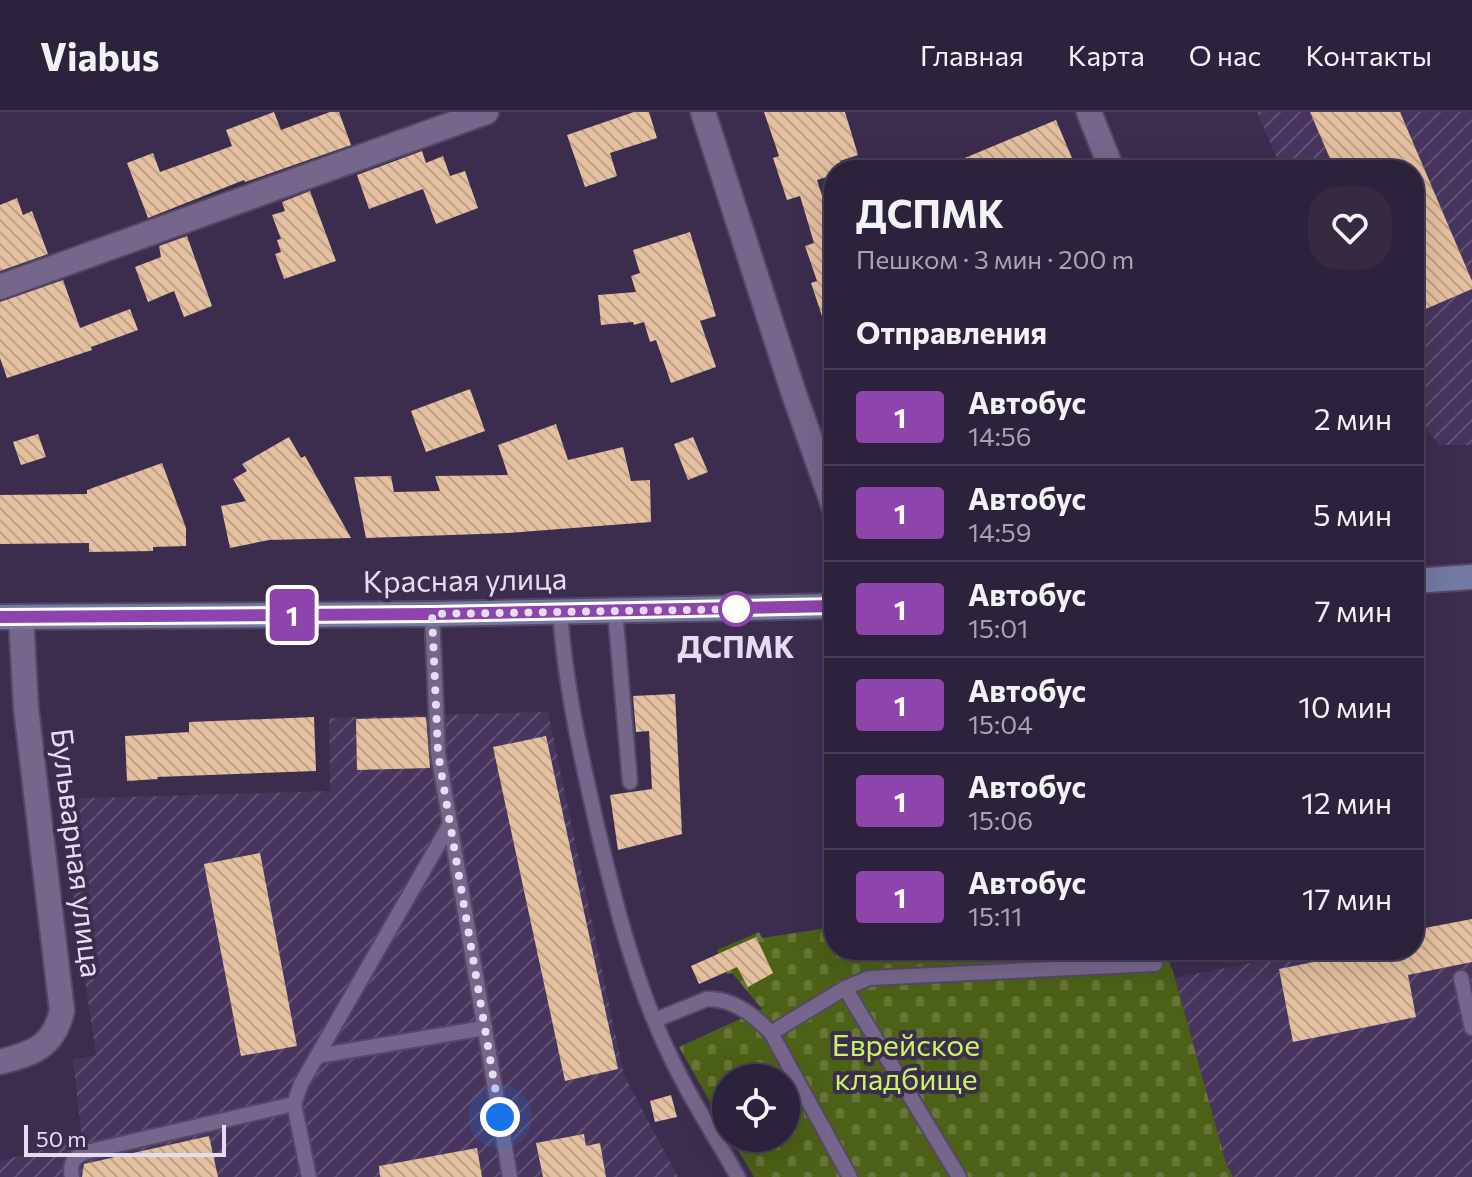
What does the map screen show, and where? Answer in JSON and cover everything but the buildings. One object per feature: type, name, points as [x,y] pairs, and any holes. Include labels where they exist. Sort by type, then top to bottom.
[{"type":"street","points":[[0,287],[486,112]]},
{"type":"street","points":[[703,112],[824,478]]},
{"type":"street","points":[[1089,112],[1108,160]]},
{"type":"street","points":[[1424,580],[1472,577]]},
{"type":"street","name":"Красная улица","points":[[11,617],[432,614],[824,606]]},
{"type":"street","name":"Бульварная улица","points":[[0,1062],[39,1048],[50,1039],[58,1027],[62,1011],[26,708],[11,617]]},
{"type":"lane","points":[[615,610],[630,782]]},
{"type":"lane","points":[[560,612],[565,671],[578,742],[629,949],[655,1020],[684,1083],[738,1177]]},
{"type":"lane","points":[[432,614],[438,753],[510,1177]]},
{"type":"lane","points":[[309,1177],[294,1104],[301,1084],[450,824]]},
{"type":"lane","points":[[771,1033],[845,988],[869,978],[1155,964]]},
{"type":"lane","points":[[1461,978],[1472,1028]]},
{"type":"lane","points":[[845,988],[959,1177]]},
{"type":"lane","points":[[655,1020],[707,999],[723,1000],[750,1015],[771,1033],[850,1177]]},
{"type":"lane","points":[[317,1056],[485,1028]]},
{"type":"lane","points":[[72,1177],[71,1164],[76,1156],[86,1152],[294,1104]]},
{"type":"shaded area","points":[[1257,112],[1472,112],[1472,445],[1439,445],[1424,425],[1424,160],[1278,160]]},
{"type":"shaded area","points":[[548,712],[624,1075],[678,1177],[0,1177],[0,1161],[82,1139],[73,1060],[96,1055],[59,799],[330,791],[329,718]]},
{"type":"shaded area","points":[[1472,919],[1472,1177],[1233,1177],[1226,1163],[1175,978],[1265,960],[1424,960],[1424,945]]},
{"type":"green space","name":"Еврейское кладбище","points":[[824,929],[824,960],[1169,960],[1226,1163],[1233,1177],[754,1177],[739,1152],[800,1152],[800,1064],[712,1064],[712,1105],[679,1047],[762,1009],[732,973],[727,974],[717,950],[759,932],[762,938]]},
{"type":"bus line","name":"1","points":[[0,617],[432,614],[824,606]]},
{"type":"place","name":"ДСПМК","points":[[736,609]]},
{"type":"route","points":[[500,1117],[438,753],[432,614],[743,609],[736,609]]}]
